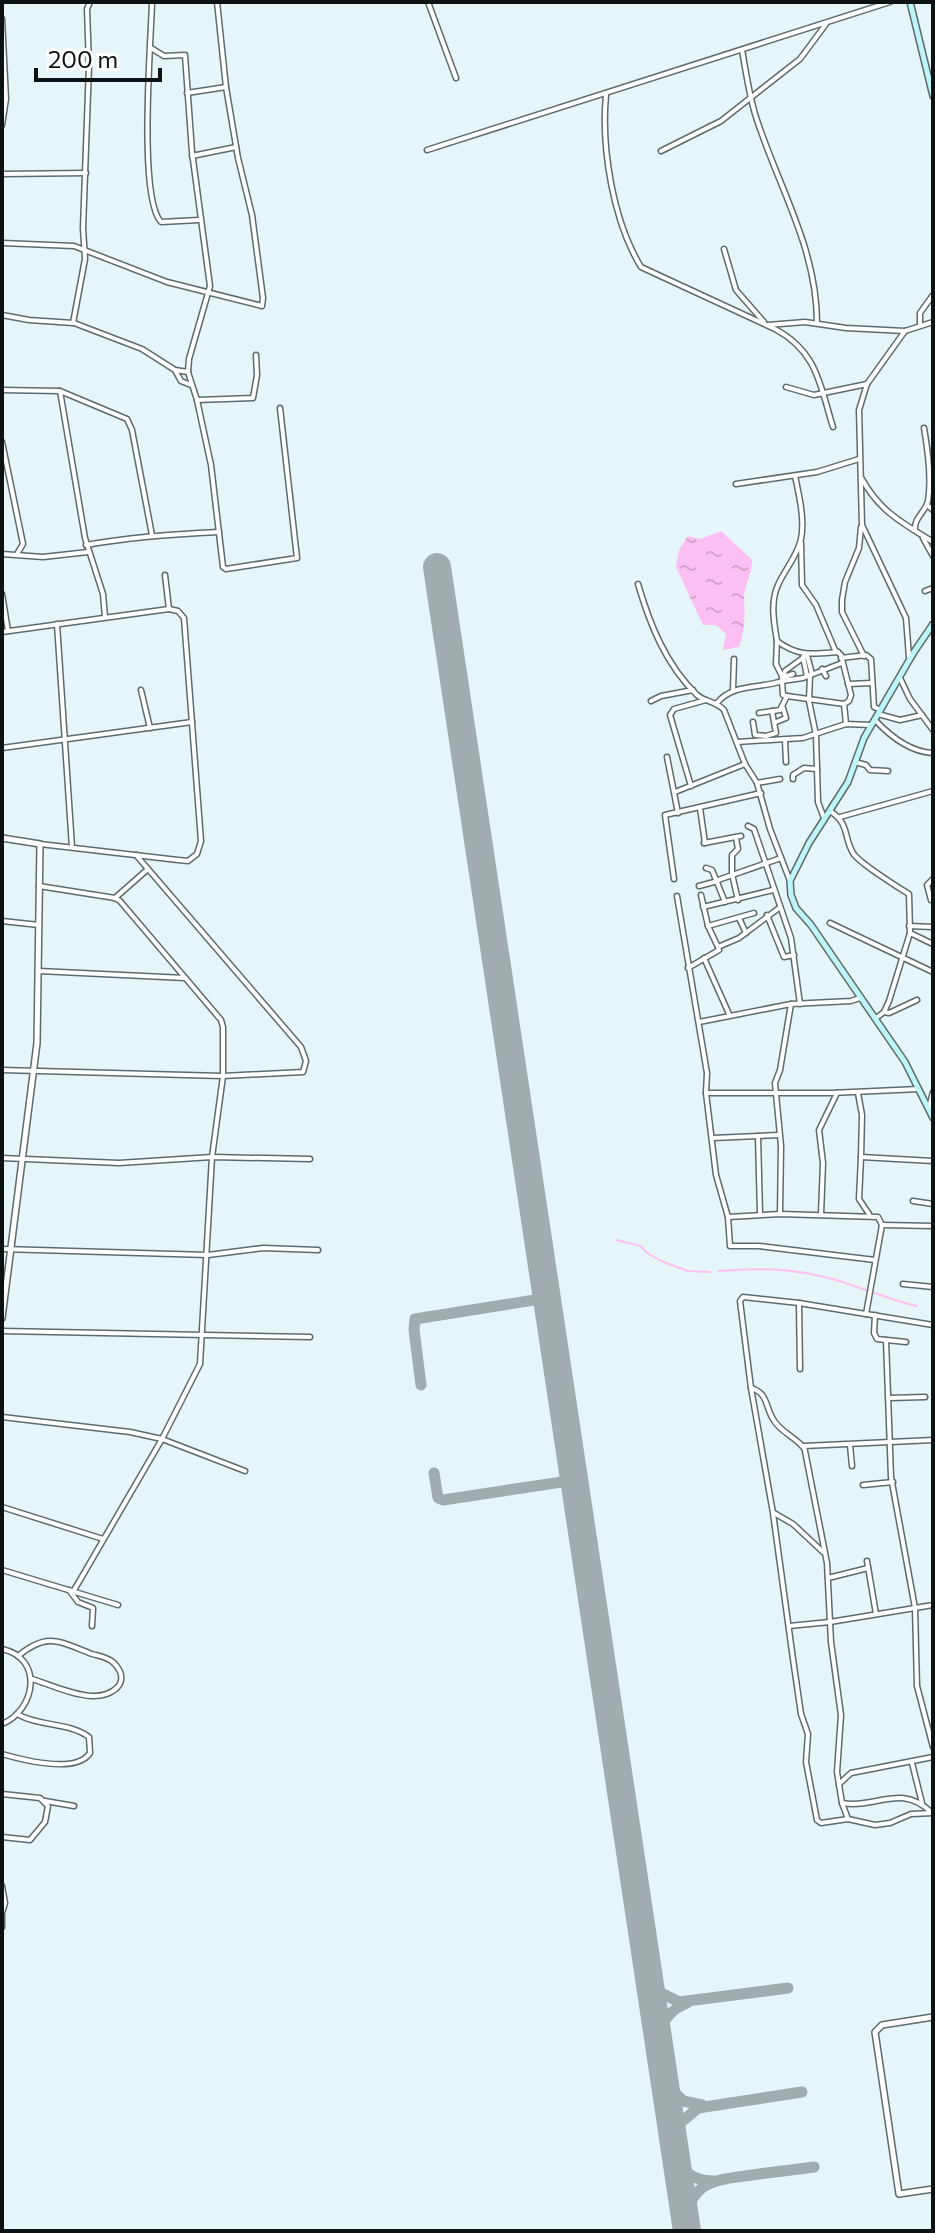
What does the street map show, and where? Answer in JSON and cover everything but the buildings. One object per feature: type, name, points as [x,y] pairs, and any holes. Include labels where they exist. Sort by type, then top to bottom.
[{"type":"main road","points":[[910,2],[933,96]]},
{"type":"main road","points":[[933,624],[876,717],[848,782],[824,818],[790,881],[796,908],[862,997],[905,1062],[933,1118]]},
{"type":"street","points":[[73,323],[84,251],[89,56],[87,9],[90,2]]},
{"type":"street","points":[[152,2],[148,142],[152,200],[157,219],[161,222],[199,220]]},
{"type":"street","points":[[2,243],[74,246],[167,282],[258,307],[264,302],[252,215],[226,87],[217,2]]},
{"type":"street","points":[[428,2],[456,78]]},
{"type":"street","points":[[427,150],[890,2]]},
{"type":"street","points":[[2,19],[6,99],[2,125]]},
{"type":"street","points":[[661,151],[721,121],[800,59],[827,22]]},
{"type":"street","points":[[151,48],[164,56],[185,55],[192,156],[209,294],[189,359],[188,372],[211,465],[223,567],[226,569],[297,558],[280,408]]},
{"type":"street","points":[[742,50],[763,138],[802,234],[810,263],[817,300],[817,323]]},
{"type":"street","points":[[187,93],[226,87]]},
{"type":"street","points":[[606,94],[605,136],[612,182],[622,220],[641,267],[795,341],[810,360],[825,394],[833,427]]},
{"type":"street","points":[[192,156],[236,147]]},
{"type":"street","points":[[2,174],[86,173]]},
{"type":"street","points":[[724,249],[736,290],[767,325]]},
{"type":"street","points":[[920,325],[920,313],[933,295]]},
{"type":"street","points":[[2,315],[73,323],[142,349],[175,370],[188,372]]},
{"type":"street","points":[[767,325],[817,323],[905,331],[933,322]]},
{"type":"street","points":[[864,656],[842,612],[845,582],[859,548],[862,525],[860,402],[867,384],[905,331]]},
{"type":"street","points":[[197,400],[253,398],[256,355]]},
{"type":"street","points":[[175,370],[181,381],[191,385]]},
{"type":"street","points":[[786,387],[814,395],[867,384]]},
{"type":"street","points":[[2,390],[60,391],[127,419],[132,430],[152,535]]},
{"type":"street","points":[[60,391],[86,545],[103,594],[105,617]]},
{"type":"street","points":[[915,530],[916,519],[927,505],[929,468],[924,428]]},
{"type":"street","points":[[2,442],[23,544],[17,554]]},
{"type":"street","points":[[736,484],[795,476],[859,459]]},
{"type":"street","points":[[860,470],[862,480],[877,502],[908,529],[933,542]]},
{"type":"street","points":[[795,476],[801,515],[802,585],[816,605],[840,657],[851,699],[844,704],[809,701],[787,696],[782,690],[782,678],[776,664],[774,596],[801,541]]},
{"type":"street","points":[[927,505],[933,510]]},
{"type":"street","points":[[862,525],[906,618],[909,659]]},
{"type":"street","points":[[86,545],[152,535],[168,537],[219,532]]},
{"type":"street","points":[[922,536],[933,556]]},
{"type":"street","points":[[2,554],[43,557],[88,552]]},
{"type":"street","points":[[165,575],[169,609]]},
{"type":"street","points":[[638,584],[649,621],[669,662],[700,697],[717,703],[724,710],[745,764],[761,793],[790,881]]},
{"type":"street","points":[[925,591],[933,588]]},
{"type":"street","points":[[2,594],[5,631],[169,609],[178,611],[184,618],[200,848],[195,857],[188,861],[2,838]]},
{"type":"street","points":[[57,624],[72,847]]},
{"type":"street","points":[[926,635],[933,639]]},
{"type":"street","points":[[777,641],[788,650],[805,656],[864,656],[871,659],[876,717],[907,745],[933,753]]},
{"type":"street","points":[[805,656],[816,735],[818,802],[824,818]]},
{"type":"street","points":[[717,703],[733,690],[772,686],[805,656]]},
{"type":"street","points":[[782,678],[788,682],[810,675],[840,657]]},
{"type":"street","points":[[733,690],[734,659]]},
{"type":"street","points":[[822,669],[826,676]]},
{"type":"street","points":[[782,678],[793,674]]},
{"type":"street","points":[[900,678],[910,699],[933,730]]},
{"type":"street","points":[[848,684],[872,683]]},
{"type":"street","points":[[141,690],[150,728]]},
{"type":"street","points":[[651,701],[693,690]]},
{"type":"street","points":[[775,722],[786,718],[783,708],[787,696]]},
{"type":"street","points":[[691,786],[670,715],[674,709],[706,700]]},
{"type":"street","points":[[844,704],[846,724]]},
{"type":"street","points":[[759,713],[783,708]]},
{"type":"street","points":[[753,722],[755,735],[776,733],[772,711]]},
{"type":"street","points":[[737,742],[785,740],[816,735],[876,717],[900,720],[922,715]]},
{"type":"street","points":[[2,748],[192,722]]},
{"type":"street","points":[[785,740],[786,762]]},
{"type":"street","points":[[667,757],[678,813]]},
{"type":"street","points":[[855,762],[866,765],[870,770],[888,771]]},
{"type":"street","points":[[675,792],[745,764]]},
{"type":"street","points":[[793,779],[793,775],[804,768],[817,769]]},
{"type":"street","points":[[757,783],[780,779]]},
{"type":"street","points":[[840,817],[933,791]]},
{"type":"street","points":[[674,879],[665,815],[761,793]]},
{"type":"street","points":[[700,808],[705,843],[738,837],[738,849],[732,855],[732,874],[738,900]]},
{"type":"street","points":[[830,811],[840,817],[854,855],[909,894],[910,933],[884,1012],[876,1018]]},
{"type":"street","points":[[748,826],[754,829],[791,938],[800,1004]]},
{"type":"street","points":[[2,1318],[39,1018],[40,844]]},
{"type":"street","points":[[2,1070],[223,1076],[303,1072],[306,1061],[301,1047],[136,855]]},
{"type":"street","points":[[699,886],[781,858]]},
{"type":"street","points":[[706,868],[712,870],[718,880],[725,902]]},
{"type":"street","points":[[115,898],[148,869]]},
{"type":"street","points":[[931,900],[927,885],[933,879]]},
{"type":"street","points":[[39,886],[115,898],[124,904],[221,1020],[223,1027],[223,1076],[212,1157],[203,1335],[197,1374],[71,1591]]},
{"type":"street","points":[[703,907],[773,890]]},
{"type":"street","points":[[701,895],[708,926],[718,947]]},
{"type":"street","points":[[677,896],[707,1073],[706,1093],[716,1175],[728,1217],[730,1246],[759,1246],[875,1260]]},
{"type":"street","points":[[688,968],[719,950],[718,947],[746,933],[779,908]]},
{"type":"street","points":[[708,926],[754,913]]},
{"type":"street","points":[[767,915],[784,957],[794,955]]},
{"type":"street","points":[[739,918],[746,933]]},
{"type":"street","points":[[2,921],[39,925]]},
{"type":"street","points":[[830,923],[933,972]]},
{"type":"street","points":[[909,926],[933,927]]},
{"type":"street","points":[[917,936],[918,926]]},
{"type":"street","points":[[910,933],[933,944]]},
{"type":"street","points":[[704,958],[729,1015]]},
{"type":"street","points":[[39,971],[185,978]]},
{"type":"street","points":[[699,1022],[791,1004],[851,1001],[862,997]]},
{"type":"street","points":[[884,1012],[889,1013],[917,1000]]},
{"type":"street","points":[[780,1214],[781,1146],[775,1083],[791,1004]]},
{"type":"street","points":[[706,1093],[858,1093],[919,1089]]},
{"type":"street","points":[[929,1110],[933,1092]]},
{"type":"street","points":[[821,1215],[823,1163],[819,1130],[837,1093]]},
{"type":"street","points":[[858,1093],[862,1115],[859,1199],[870,1216]]},
{"type":"street","points":[[713,1138],[778,1135]]},
{"type":"street","points":[[758,1136],[760,1214]]},
{"type":"street","points":[[2,1158],[119,1163],[212,1157],[310,1159]]},
{"type":"street","points":[[861,1157],[933,1161]]},
{"type":"street","points":[[913,1201],[933,1204]]},
{"type":"street","points":[[728,1217],[760,1214],[878,1217],[882,1225],[866,1314]]},
{"type":"street","points":[[882,1225],[933,1226]]},
{"type":"street","points":[[2,1249],[208,1255],[263,1248],[318,1250]]},
{"type":"street","points":[[903,1284],[933,1287]]},
{"type":"street","points":[[933,1325],[799,1303],[742,1298],[740,1303],[801,1714],[808,1734],[806,1762],[817,1820],[821,1823],[848,1819],[875,1825],[890,1823],[911,1814],[933,1813]]},
{"type":"street","points":[[799,1303],[800,1369]]},
{"type":"street","points":[[875,1315],[874,1333],[877,1339],[906,1342]]},
{"type":"street","points":[[2,1331],[310,1337]]},
{"type":"street","points":[[886,1340],[893,1482],[915,1608],[917,1686],[933,1747]]},
{"type":"street","points":[[751,1388],[759,1390],[766,1398],[777,1425],[805,1449],[828,1578],[841,1715],[836,1758],[842,1803],[848,1819]]},
{"type":"street","points":[[889,1398],[925,1397]]},
{"type":"street","points":[[2,1417],[130,1432],[162,1439],[245,1471]]},
{"type":"street","points":[[805,1449],[804,1446],[933,1440],[933,1450]]},
{"type":"street","points":[[850,1445],[852,1466]]},
{"type":"street","points":[[863,1485],[893,1482]]},
{"type":"street","points":[[2,1507],[103,1539]]},
{"type":"street","points":[[773,1513],[793,1524],[825,1553]]},
{"type":"street","points":[[867,1561],[876,1614]]},
{"type":"street","points":[[828,1578],[868,1568]]},
{"type":"street","points":[[2,1570],[118,1605]]},
{"type":"street","points":[[71,1591],[78,1602],[93,1608],[92,1626]]},
{"type":"street","points":[[788,1626],[933,1605]]},
{"type":"street","points":[[18,1656],[40,1642],[56,1640],[107,1658],[114,1664],[121,1680],[114,1692],[95,1697],[32,1679]]},
{"type":"street","points":[[2,1649],[23,1660],[32,1679],[29,1696],[17,1714],[2,1724]]},
{"type":"street","points":[[2,1754],[69,1765],[86,1759],[90,1753],[89,1737],[82,1732],[31,1722],[17,1714]]},
{"type":"street","points":[[839,1784],[851,1773],[933,1757]]},
{"type":"street","points":[[912,1762],[922,1803]]},
{"type":"street","points":[[2,1794],[74,1806]]},
{"type":"street","points":[[842,1803],[858,1805],[907,1797],[922,1803],[933,1813]]},
{"type":"street","points":[[2,1837],[30,1840],[45,1822],[48,1813],[45,1801]]},
{"type":"street","points":[[2,1886],[5,1903],[2,1927]]},
{"type":"street","points":[[933,2017],[882,2025],[875,2032],[899,2194],[933,2189]]},
{"type":"water","points":[[721,531],[752,560],[744,593],[741,641],[739,647],[723,650],[726,634],[716,625],[703,625],[676,567],[679,550],[688,536],[700,539]]},
{"type":"waterway","points":[[616,1240],[641,1246],[661,1261],[688,1271],[710,1272]]},
{"type":"waterway","points":[[719,1271],[770,1269],[808,1273],[917,1306]]},
{"type":"taxiway","points":[[421,1385],[415,1319],[547,1298]]},
{"type":"taxiway","points":[[434,1473],[438,1498],[443,1500],[575,1480]]},
{"type":"taxiway","points":[[648,1972],[659,1992],[679,2002],[788,1988]]},
{"type":"taxiway","points":[[659,2038],[668,2016],[687,2003]]},
{"type":"taxiway","points":[[666,2084],[683,2101],[702,2105]]},
{"type":"taxiway","points":[[675,2147],[680,2123],[698,2108],[802,2092]]},
{"type":"taxiway","points":[[676,2159],[692,2176],[714,2181]]},
{"type":"taxiway","points":[[686,2224],[693,2198],[707,2185],[727,2179],[814,2167]]},
{"type":"runway","points":[[437,567],[687,2231]]}]
